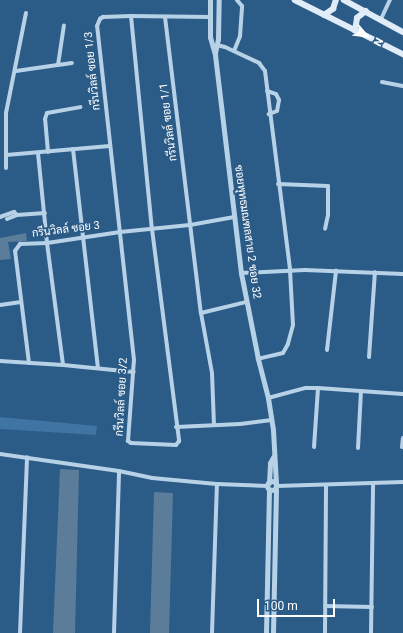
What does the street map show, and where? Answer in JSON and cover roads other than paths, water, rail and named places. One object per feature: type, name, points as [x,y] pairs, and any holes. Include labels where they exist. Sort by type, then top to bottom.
[{"type":"main road","points":[[295,0],[403,54]]},
{"type":"main road","points":[[324,15],[333,8],[336,0]]},
{"type":"main road","points":[[344,0],[403,32]]},
{"type":"main road","points":[[356,31],[357,18],[366,11]]},
{"type":"street","name":"ซอยพุทธมณฑลสาย 2 ซอย 32","points":[[210,0],[210,38],[215,55],[241,273],[272,420],[273,457],[276,464],[273,633]]},
{"type":"street","name":"ซอยพุทธมณฑลสาย 2 ซอย 32","points":[[215,55],[217,45],[219,0]]},
{"type":"street","points":[[234,51],[240,36],[242,6],[237,0]]},
{"type":"street","points":[[381,19],[390,0]]},
{"type":"street","points":[[6,168],[6,113],[16,71],[26,13]]},
{"type":"street","name":"กรีนวิลล์ ซอย 3/2","points":[[120,232],[134,372],[129,442],[176,444],[179,441],[176,427],[152,229],[131,16]]},
{"type":"street","name":"กรีนวิลล์ ซอย 1/3","points":[[120,232],[97,26],[100,19],[103,17],[210,17]]},
{"type":"street","name":"กรีนวิลล์ ซอย 1/1","points":[[165,17],[201,313],[212,373],[214,425]]},
{"type":"street","points":[[210,17],[219,17]]},
{"type":"street","points":[[58,65],[64,25]]},
{"type":"street","points":[[217,45],[234,51],[263,67],[267,91],[290,270],[293,325],[288,344],[283,353],[258,359]]},
{"type":"street","points":[[16,71],[72,63]]},
{"type":"street","points":[[382,82],[403,86]]},
{"type":"street","points":[[267,91],[276,94],[279,100],[277,111],[270,114]]},
{"type":"street","points":[[48,152],[45,119],[47,113],[80,107]]},
{"type":"street","points":[[6,155],[110,146]]},
{"type":"street","points":[[73,149],[98,368]]},
{"type":"street","points":[[38,153],[47,243],[63,365]]},
{"type":"street","points":[[278,184],[328,186],[328,216],[325,229]]},
{"type":"street","points":[[0,217],[14,212],[17,216]]},
{"type":"street","points":[[7,219],[17,216],[45,213]]},
{"type":"street","name":"กรีนวิลล์ ซอย 3","points":[[29,363],[15,251],[16,247],[20,244],[47,243],[120,232],[190,225],[234,216]]},
{"type":"street","points":[[241,273],[290,270],[403,274]]},
{"type":"street","points":[[327,350],[336,271]]},
{"type":"street","points":[[369,357],[375,272]]},
{"type":"street","points":[[0,305],[22,302]]},
{"type":"street","points":[[201,313],[246,302]]},
{"type":"street","points":[[0,361],[134,372]]},
{"type":"street","points":[[268,398],[306,388],[403,394]]},
{"type":"street","points":[[314,447],[318,388]]},
{"type":"street","points":[[358,448],[361,392]]},
{"type":"street","points":[[176,427],[272,420]]},
{"type":"street","points":[[402,447],[403,438]]},
{"type":"street","points":[[0,454],[119,470],[152,478],[217,484],[276,486],[403,482]]},
{"type":"street","points":[[20,633],[28,457]]},
{"type":"street","name":"ซอยพุทธมณฑลสาย 2 ซอย 32","points":[[266,633],[269,486],[270,464],[273,457]]},
{"type":"street","points":[[114,633],[119,470]]},
{"type":"street","points":[[212,633],[217,484]]},
{"type":"street","points":[[372,633],[374,484]]},
{"type":"street","points":[[325,633],[326,485]]},
{"type":"street","points":[[269,486],[276,486]]},
{"type":"street","points":[[325,606],[372,607]]}]
